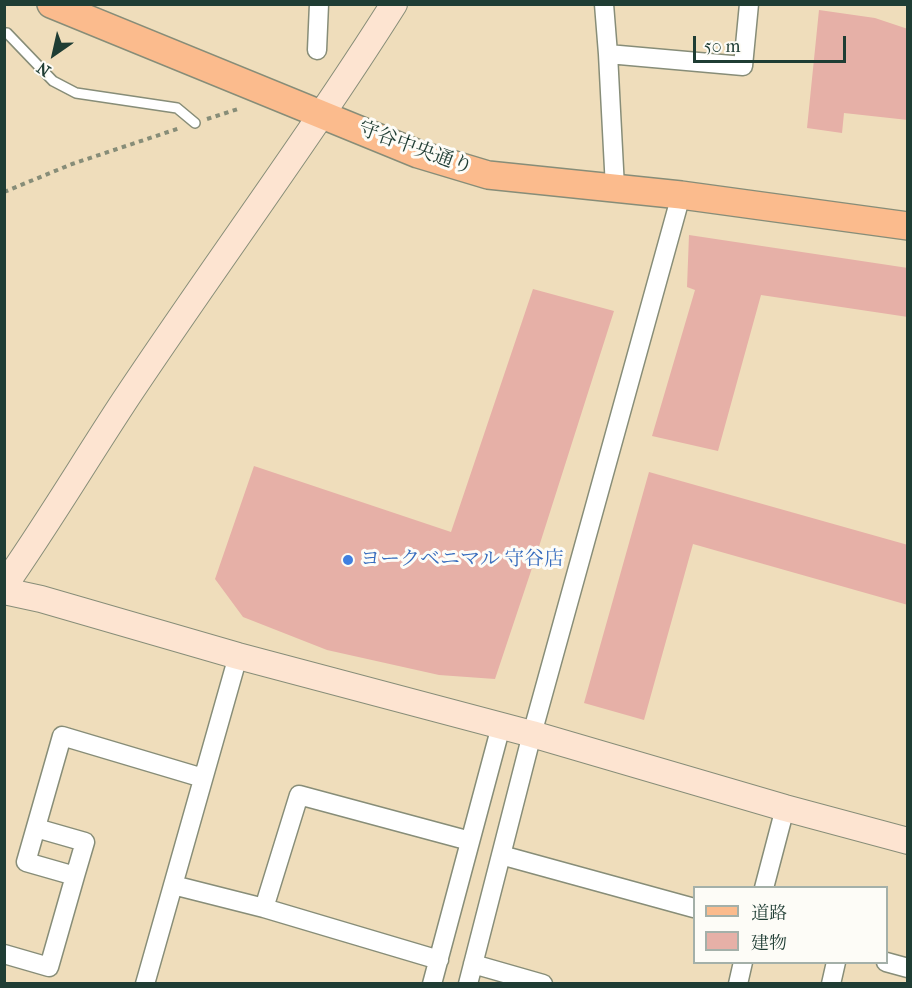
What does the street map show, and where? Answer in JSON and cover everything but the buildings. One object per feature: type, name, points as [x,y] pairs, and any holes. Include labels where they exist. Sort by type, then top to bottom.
[{"type":"main road","name":"守谷中央通り","points":[[51,4],[418,154],[488,175],[681,195],[908,226]]},
{"type":"street","points":[[317,50],[319,4]]},
{"type":"street","points":[[4,586],[43,531],[123,404],[322,114],[394,4]]},
{"type":"street","points":[[604,4],[615,188]]},
{"type":"street","points":[[608,54],[743,66],[749,4]]},
{"type":"street","points":[[468,984],[532,734],[681,195]]},
{"type":"street","points":[[4,591],[42,599],[238,656],[532,734],[785,808],[908,841]]},
{"type":"street","points":[[145,984],[238,656]]},
{"type":"street","points":[[432,984],[501,726]]},
{"type":"street","points":[[75,876],[26,862],[62,736],[203,778]]},
{"type":"street","points":[[264,908],[299,795],[470,841]]},
{"type":"street","points":[[765,886],[785,808]]},
{"type":"street","points":[[4,954],[49,967],[85,842],[36,828]]},
{"type":"street","points":[[501,855],[693,908]]},
{"type":"street","points":[[173,885],[264,908],[439,960]]},
{"type":"street","points":[[888,963],[908,968]]},
{"type":"street","points":[[473,964],[543,984]]},
{"type":"street","points":[[738,984],[743,964]]},
{"type":"street","points":[[831,984],[836,964]]},
{"type":"lane","points":[[4,33],[53,81],[76,93],[177,108],[195,123]]},
{"type":"path","points":[[4,192],[72,164],[238,109]]},
{"type":"place","name":"ヨークベニマル 守谷店","points":[[348,560]]}]
